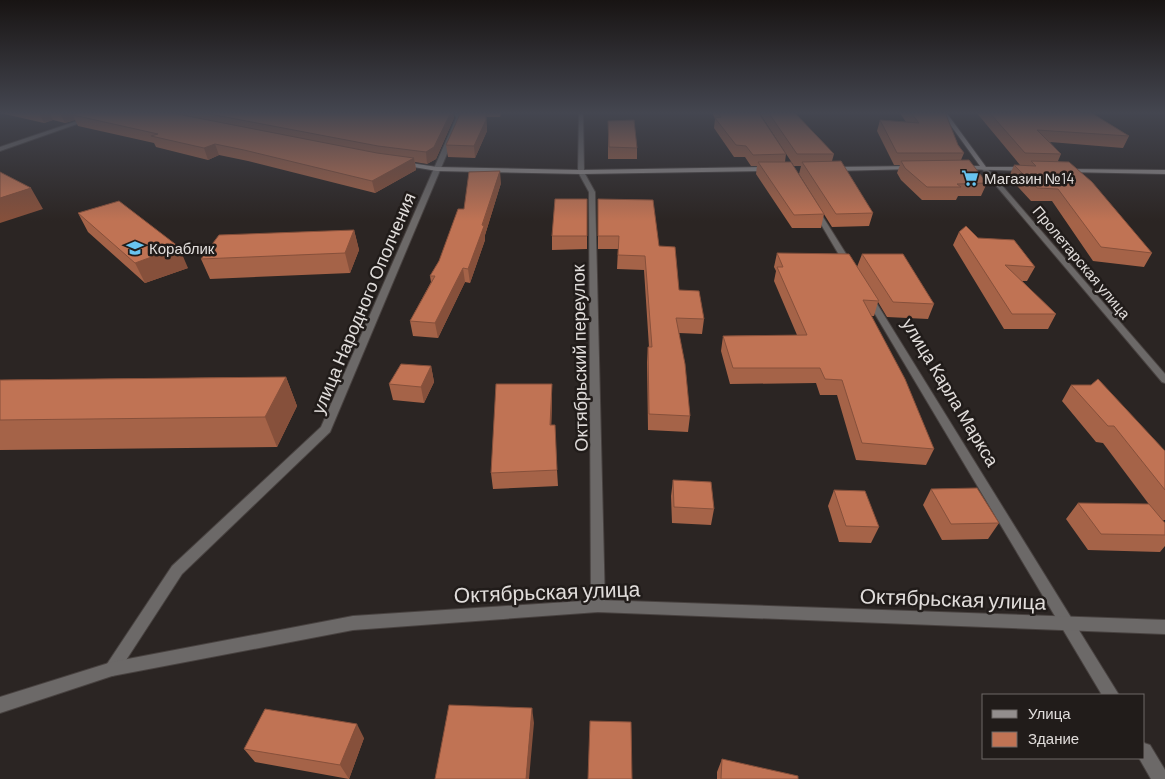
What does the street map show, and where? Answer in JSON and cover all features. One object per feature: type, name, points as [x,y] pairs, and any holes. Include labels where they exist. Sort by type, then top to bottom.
[{"type":"main road","name":"Пролетарская улица","points":[[969,148],[984,168]]},
{"type":"main road","points":[[399,164],[437,169],[581,172],[772,169]]},
{"type":"main road","points":[[826,169],[920,168]]},
{"type":"main road","points":[[958,168],[1033,169]]},
{"type":"main road","points":[[1061,170],[1165,172]]},
{"type":"street","name":"улица Народного Ополчения","points":[[112,669],[177,570],[326,429],[446,148]]},
{"type":"street","name":"Октябрьский переулок","points":[[581,148],[581,172],[592,192],[598,606]]},
{"type":"street","name":"Пролетарская улица","points":[[984,168],[1165,380]]},
{"type":"street","points":[[810,200],[856,276]]},
{"type":"street","name":"улица Карла Маркса","points":[[867,293],[1110,694]]},
{"type":"street","name":"Октябрьская улица","points":[[0,705],[112,669],[353,622],[598,606],[1165,627]]},
{"type":"street","points":[[1145,753],[1161,779]]},
{"type":"building","points":[[236,148],[353,148],[414,158],[372,181]]},
{"type":"building","points":[[397,148],[432,148],[426,152]]},
{"type":"building","points":[[748,148],[782,148],[786,154],[753,155]]},
{"type":"building","points":[[793,148],[829,148],[834,154],[797,154]]},
{"type":"building","points":[[895,148],[961,148],[964,153],[897,153]]},
{"type":"building","points":[[1021,148],[1055,148],[1061,154],[1025,153]]},
{"type":"building","points":[[969,160],[987,183],[957,184],[961,187],[927,187],[905,168],[901,161]]},
{"type":"building","points":[[841,161],[873,213],[836,214],[802,162]]},
{"type":"building","points":[[1031,161],[1069,162],[1092,182],[1152,253],[1101,247],[1058,189],[1037,188],[1014,165],[1036,166]]},
{"type":"building","points":[[758,162],[791,162],[824,214],[794,215]]},
{"type":"building","points":[[500,171],[482,225],[484,226],[468,269],[463,268],[435,323],[410,321],[435,276],[430,276],[439,261],[458,209],[464,209],[469,172]]},
{"type":"building","points":[[0,172],[31,188],[0,198]]},
{"type":"building","points":[[555,199],[587,199],[587,236],[552,236]]},
{"type":"building","points":[[598,199],[653,200],[659,246],[675,247],[679,290],[699,291],[704,319],[676,318],[685,364],[690,416],[649,414],[648,347],[652,347],[645,256],[618,255],[619,236],[598,236]]},
{"type":"building","points":[[119,201],[179,247],[135,263],[78,213]]},
{"type":"building","points":[[966,226],[978,238],[1014,240],[1035,267],[1005,265],[1056,314],[1012,314],[959,232]]},
{"type":"building","points":[[354,230],[345,253],[201,259],[219,235]]},
{"type":"building","points":[[777,253],[849,254],[879,301],[863,300],[905,379],[934,449],[862,443],[842,380],[825,379],[820,368],[733,368],[723,336],[807,335],[777,267],[783,267]]},
{"type":"building","points":[[862,254],[903,254],[934,304],[893,302]]},
{"type":"building","points":[[401,364],[431,366],[421,387],[389,384]]},
{"type":"building","points":[[286,377],[265,417],[0,420],[0,380]]},
{"type":"building","points":[[1098,379],[1165,451],[1165,490],[1114,426],[1108,426],[1071,385],[1091,385]]},
{"type":"building","points":[[496,384],[552,384],[550,425],[555,425],[557,470],[491,473]]},
{"type":"building","points":[[673,480],[711,482],[714,509],[674,507]]},
{"type":"building","points":[[977,488],[999,523],[951,524],[931,489]]},
{"type":"building","points":[[834,490],[865,491],[879,527],[846,526]]},
{"type":"building","points":[[1078,503],[1149,504],[1165,523],[1165,535],[1101,534]]},
{"type":"building","points":[[449,705],[532,708],[526,779],[435,779]]},
{"type":"building","points":[[265,709],[357,724],[340,765],[244,749]]},
{"type":"building","points":[[590,721],[631,722],[632,779],[588,779]]},
{"type":"building","points":[[722,759],[798,776],[798,779],[721,779]]},
{"type":"place","name":"Магазин №14","points":[[970,178]]},
{"type":"place","name":"Кораблик","points":[[135,248]]}]
